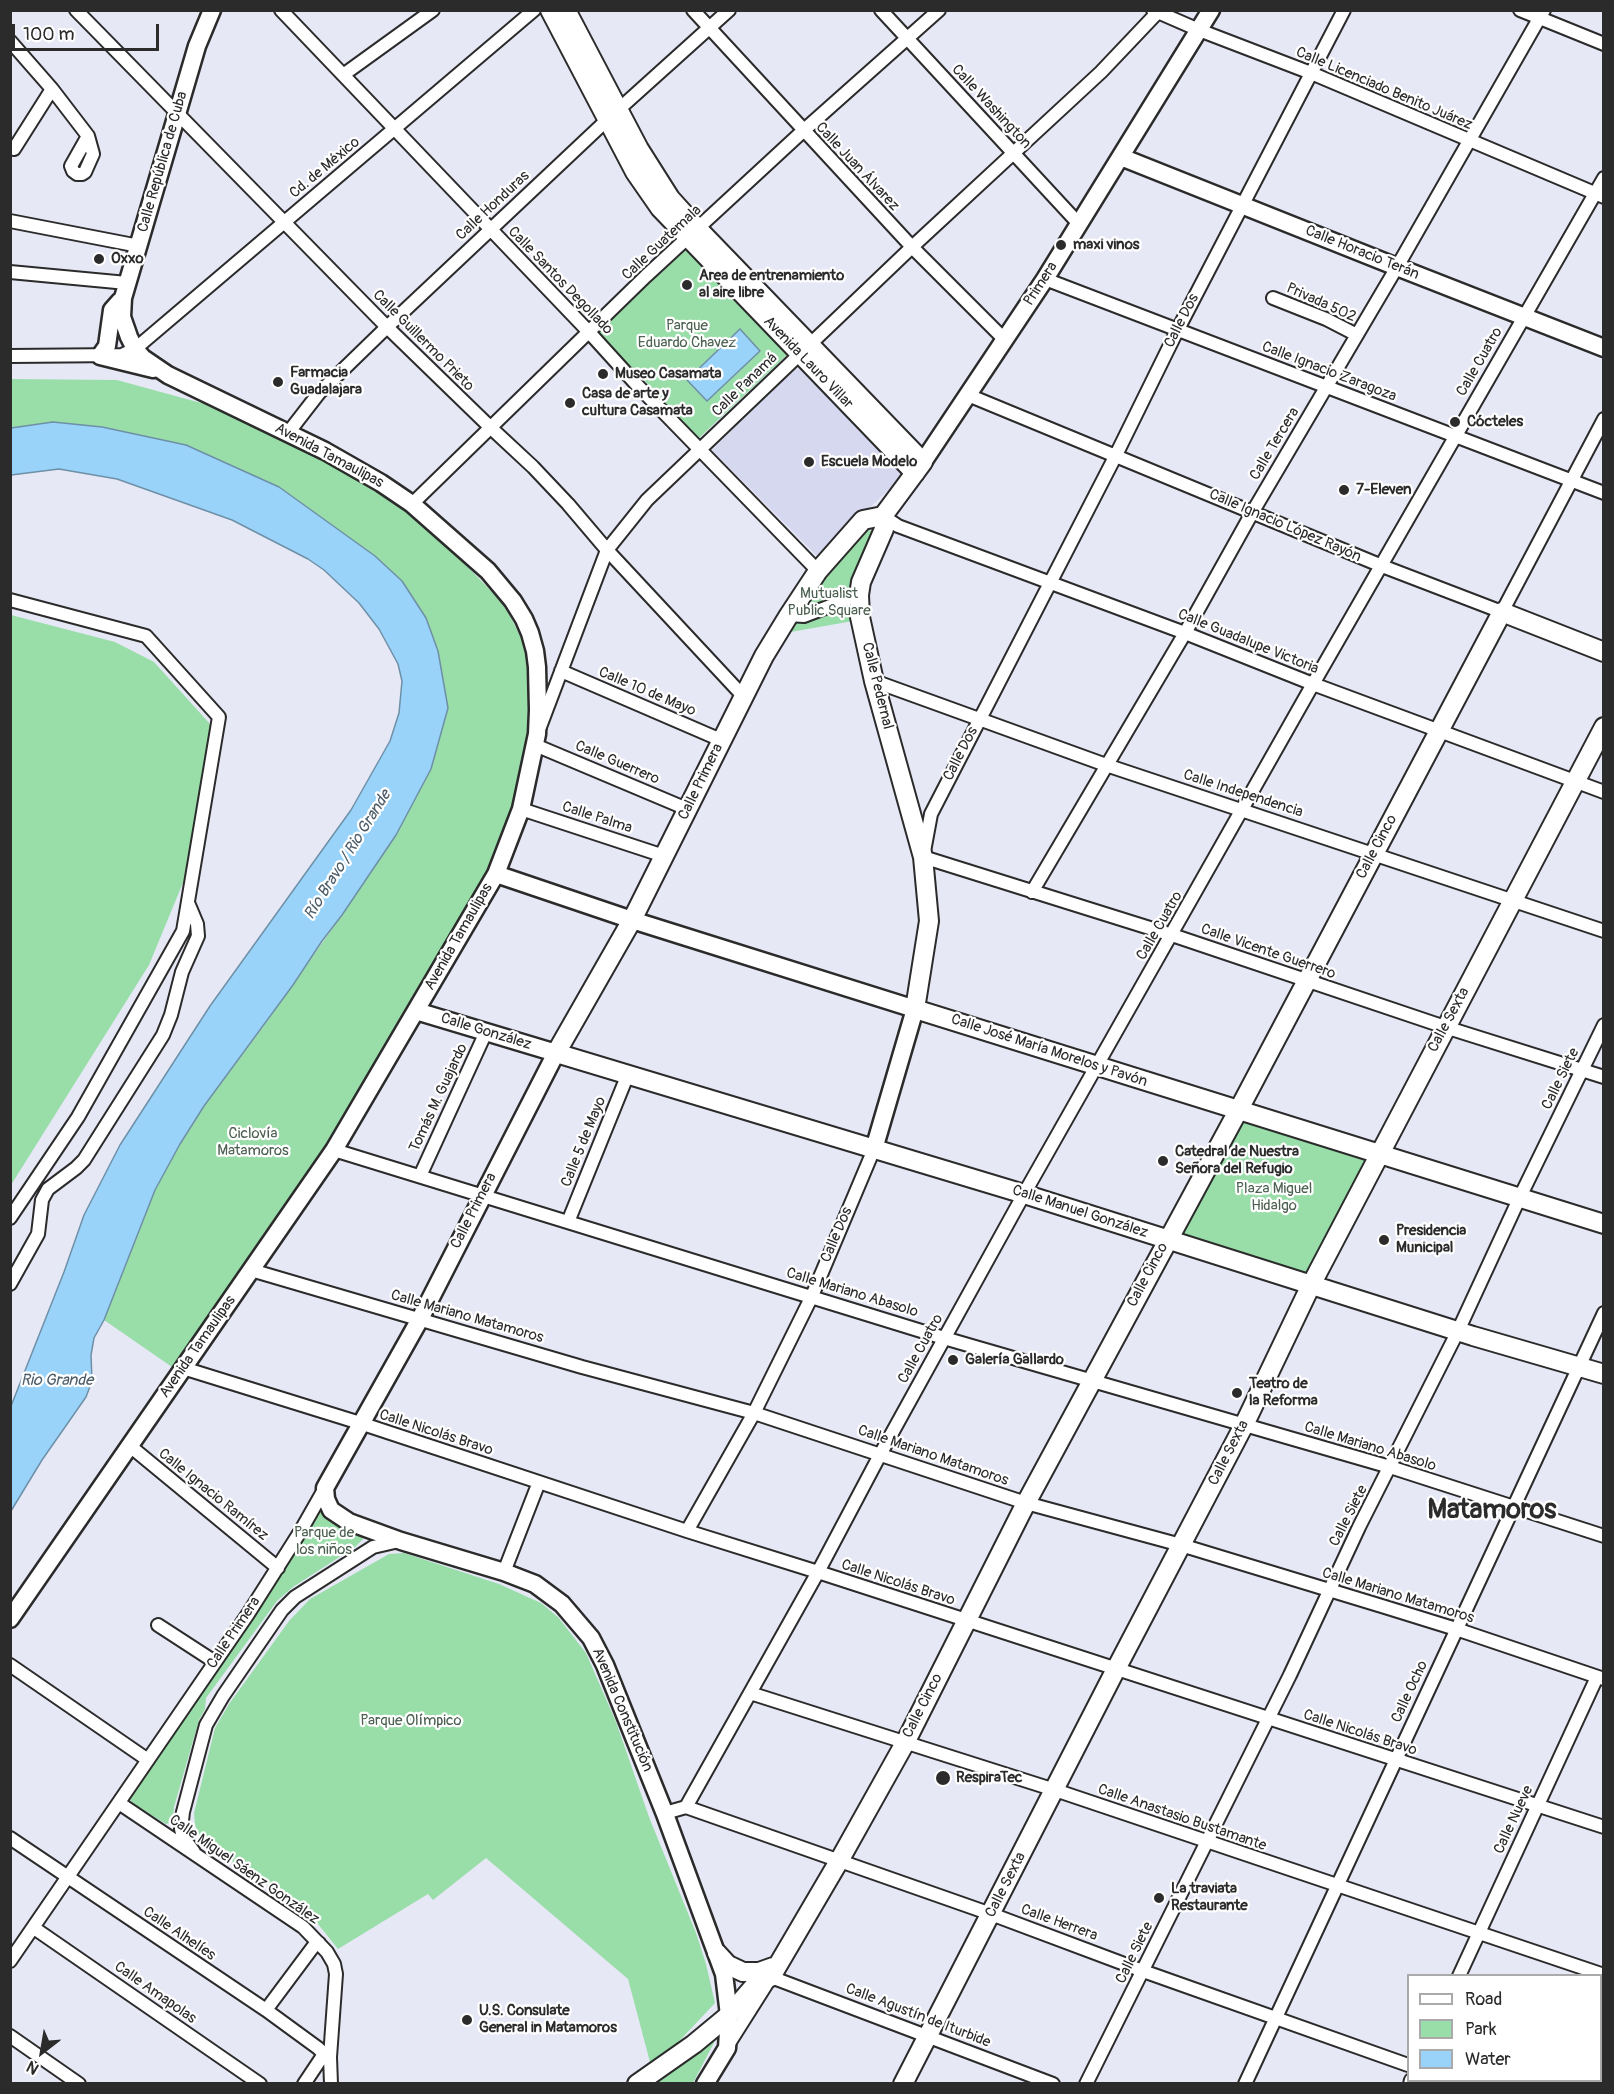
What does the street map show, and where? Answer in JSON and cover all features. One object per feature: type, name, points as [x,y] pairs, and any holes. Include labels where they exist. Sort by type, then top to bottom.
[{"type":"main road","name":"Avenida Lauro Villar","points":[[550,10],[613,115]]},
{"type":"main road","name":"Avenida Lauro Villar","points":[[566,10],[613,115],[635,172],[653,199],[693,233],[919,468]]},
{"type":"main road","name":"Calle Primera","points":[[556,1053],[632,920],[764,656],[789,615],[818,571],[863,520],[883,516],[919,468]]},
{"type":"main road","name":"Calle Pedernal","points":[[883,516],[884,529],[861,582],[860,617],[874,681],[923,857]]},
{"type":"main road","name":"Calle Ignacio López Rayón","points":[[1502,612],[1604,652]]},
{"type":"main road","name":"Calle Cinco","points":[[637,2084],[694,2044],[729,2015],[761,1980],[839,1861],[905,1743],[1026,1503],[1238,1111],[1502,612]]},
{"type":"main road","name":"Calle Sexta","points":[[903,2084],[1244,1425],[1311,1285],[1378,1155],[1604,727]]},
{"type":"main road","name":"Calle Dos","points":[[915,1009],[929,921],[923,857]]},
{"type":"main road","name":"Calle José María Morelos y Pavón","points":[[915,1009],[1604,1224]]},
{"type":"main road","name":"Calle Manuel González","points":[[556,1053],[1024,1194],[1458,1331],[1604,1374]]},
{"type":"main road","points":[[717,1953],[728,1965],[743,1972],[769,1971]]},
{"type":"street","name":"Calle Guillermo Prieto","points":[[76,10],[387,327],[533,467],[744,697]]},
{"type":"street","name":"Calle República de Cuba","points":[[135,349],[124,326],[122,310],[125,290],[197,46],[212,10]]},
{"type":"street","name":"Calle Santos Degollado","points":[[281,10],[588,331],[636,385],[818,571]]},
{"type":"street","points":[[343,75],[433,10]]},
{"type":"street","name":"Cd. de México","points":[[135,349],[534,10]]},
{"type":"street","name":"Calle Juan Álvarez","points":[[693,10],[912,247],[1005,340]]},
{"type":"street","name":"Calle Honduras","points":[[288,433],[319,393],[489,229],[729,10]]},
{"type":"street","name":"Calle Washington","points":[[881,10],[1080,224]]},
{"type":"street","name":"Calle Guatemala","points":[[412,504],[588,331],[803,131],[939,10]]},
{"type":"street","name":"Primera","points":[[919,468],[1045,279],[1211,10]]},
{"type":"street","name":"Calle Dos","points":[[923,857],[931,814],[978,719],[1344,10]]},
{"type":"street","points":[[1520,10],[1541,14],[1604,44]]},
{"type":"street","name":"Calle Licenciado Benito Juárez","points":[[1155,12],[1311,73],[1599,195]]},
{"type":"street","name":"Calle Panamá","points":[[536,740],[607,550],[647,500],[912,247],[1101,72],[1155,12]]},
{"type":"street","name":"Calle Tercera","points":[[1032,892],[1185,633],[1541,14]]},
{"type":"street","points":[[10,41],[52,89],[88,136]]},
{"type":"street","points":[[10,148],[14,149],[52,89]]},
{"type":"street","name":"Calle Horacio Terán","points":[[1121,157],[1604,348]]},
{"type":"street","name":"Calle Cuatro","points":[[686,1807],[818,1572],[944,1338],[1096,1065],[1455,436],[1524,317],[1599,195],[1604,178]]},
{"type":"street","points":[[10,221],[139,246]]},
{"type":"street","points":[[10,272],[125,290],[112,310],[107,346],[100,356]]},
{"type":"street","name":"Calle Ignacio Zaragoza","points":[[1045,279],[1604,493]]},
{"type":"street","name":"Privada 502","points":[[1273,298],[1326,319],[1357,335]]},
{"type":"street","points":[[10,356],[122,355],[135,349]]},
{"type":"street","name":"Avenida Tamaulipas","points":[[10,1619],[333,1150],[496,874],[521,809],[536,740],[537,667],[535,651],[524,619],[513,601],[488,572],[412,504],[356,467],[164,372],[151,365],[135,349]]},
{"type":"street","points":[[100,356],[164,372]]},
{"type":"street","name":"Calle Ignacio López Rayón","points":[[968,395],[1382,566],[1502,612]]},
{"type":"street","name":"Calle Cinco","points":[[1502,612],[1570,480],[1604,420]]},
{"type":"street","name":"Calle Guadalupe Victoria","points":[[883,516],[898,526],[1604,792]]},
{"type":"street","points":[[789,615],[804,616],[859,595]]},
{"type":"street","points":[[10,600],[146,636],[219,717],[183,931],[78,1117],[10,1218]]},
{"type":"street","name":"Calle 10 de Mayo","points":[[561,671],[721,740]]},
{"type":"street","name":"Calle Independencia","points":[[874,681],[1106,765],[1604,931]]},
{"type":"street","name":"Calle Guerrero","points":[[536,740],[687,809]]},
{"type":"street","name":"Calle Palma","points":[[521,809],[664,856]]},
{"type":"street","name":"Calle Vicente Guerrero","points":[[923,857],[1172,935],[1305,981],[1604,1077]]},
{"type":"street","name":"Calle José María Morelos y Pavón","points":[[496,874],[632,920],[915,1009]]},
{"type":"street","points":[[10,1284],[38,1234],[42,1200],[48,1189],[84,1160],[163,1035],[171,1015],[182,972],[198,936],[197,924],[189,904]]},
{"type":"street","name":"Calle Dos","points":[[687,1531],[754,1413],[812,1296],[874,1149],[915,1009]]},
{"type":"street","name":"Calle González","points":[[416,1011],[556,1053]]},
{"type":"street","name":"Calle Siete","points":[[1086,2084],[1268,1718],[1359,1527],[1458,1331],[1604,1025]]},
{"type":"street","name":"Tomás M. Guajardo","points":[[420,1176],[486,1032]]},
{"type":"street","name":"Calle Primera","points":[[10,1962],[278,1568],[420,1319],[556,1053]]},
{"type":"street","name":"Calle 5 de Mayo","points":[[568,1222],[628,1074]]},
{"type":"street","name":"Calle Mariano Abasolo","points":[[333,1150],[944,1338],[1390,1467],[1604,1536]]},
{"type":"street","name":"Calle Mariano Matamoros","points":[[251,1270],[582,1367],[754,1413],[1026,1503],[1181,1545],[1329,1590],[1456,1629],[1600,1678]]},
{"type":"street","name":"Calle Ocho","points":[[1245,2084],[1604,1313]]},
{"type":"street","name":"Calle Nicolás Bravo","points":[[183,1368],[360,1423],[1604,1827]]},
{"type":"street","name":"Calle Ignacio Ramírez","points":[[130,1446],[278,1568]]},
{"type":"street","points":[[504,1572],[539,1482]]},
{"type":"street","name":"Avenida Constitución","points":[[325,1488],[326,1499],[331,1510],[349,1522],[535,1584],[574,1617],[591,1638],[605,1665],[665,1812],[717,1953],[726,1985],[729,2015],[727,2048],[705,2084]]},
{"type":"street","points":[[194,1852],[183,1837],[181,1829],[183,1812],[206,1725],[223,1696],[277,1617],[295,1597],[373,1547],[401,1541]]},
{"type":"street","points":[[158,1625],[215,1662]]},
{"type":"street","points":[[10,1665],[148,1760]]},
{"type":"street","name":"Calle Nueve","points":[[1460,1974],[1537,1806],[1600,1678]]},
{"type":"street","name":"Calle Anastasio Bustamante","points":[[750,1693],[1055,1790],[1601,1974]]},
{"type":"street","name":"Calle Miguel Sáenz González","points":[[119,1803],[303,1927],[319,1943],[334,1964],[336,1974],[327,2056],[331,2084]]},
{"type":"street","points":[[665,1812],[686,1807]]},
{"type":"street","name":"Calle Herrera","points":[[686,1807],[1407,2064]]},
{"type":"street","name":"Calle Alhelíes","points":[[10,1839],[266,2010],[327,2056]]},
{"type":"street","name":"Calle Amapolas","points":[[34,1928],[260,2084]]},
{"type":"street","points":[[266,2010],[313,1947],[319,1943]]},
{"type":"street","points":[[727,2048],[769,1971]]},
{"type":"street","name":"Calle Agustín de Iturbide","points":[[769,1971],[1053,2084]]},
{"type":"street","points":[[10,2036],[79,2084]]},
{"type":"street","points":[[304,2084],[327,2056]]},
{"type":"shaded area","name":"Escuela Modelo","points":[[800,368],[905,474],[818,557],[712,450],[795,369]]},
{"type":"green space","name":"Parque Eduardo Chavez","points":[[690,246],[790,352],[699,438],[595,333]]},
{"type":"green space","name":"Ciclovía Matamoros","points":[[10,379],[117,380],[212,406],[349,469],[407,506],[451,549],[505,606],[529,654],[527,744],[515,806],[489,871],[326,1144],[172,1367],[104,1320],[155,1190],[204,1106],[353,899],[431,769],[448,707],[438,651],[375,556],[335,528],[186,445],[102,427],[53,422],[11,428]]},
{"type":"green space","name":"Mutualist Public Square","points":[[866,529],[875,532],[853,621],[785,633],[823,572]]},
{"type":"green space","points":[[11,615],[115,642],[154,662],[211,725],[187,873],[149,965],[11,1185]]},
{"type":"green space","name":"Plaza Miguel Hidalgo","points":[[1240,1120],[1366,1160],[1306,1274],[1180,1235]]},
{"type":"green space","name":"Parque de los niños","points":[[320,1507],[337,1525],[366,1536],[355,1547],[293,1587],[277,1601],[206,1698],[205,1709],[199,1720],[174,1807],[173,1822],[166,1824],[137,1806],[130,1800],[130,1795]]},
{"type":"green space","name":"Parque Olímpico","points":[[404,1553],[499,1584],[541,1603],[558,1617],[586,1653],[616,1722],[649,1817],[696,1933],[715,2003],[666,2055],[650,2062],[628,1979],[486,1858],[433,1900],[428,1894],[338,1949],[310,1914],[204,1842],[198,1834],[194,1813],[215,1728],[229,1704],[289,1621],[310,1599],[389,1554]]},
{"type":"green space","points":[[718,2035],[693,2083],[649,2083]]},
{"type":"water","points":[[740,329],[760,351],[707,401],[687,380]]},
{"type":"water","name":"Rio Grande","points":[[53,422],[102,427],[186,445],[279,487],[375,556],[402,581],[426,618],[438,651],[448,708],[431,769],[396,835],[293,985],[204,1106],[180,1144],[155,1190],[104,1320],[94,1338],[91,1355],[92,1381],[86,1397],[42,1460],[11,1511],[11,1406],[84,1215],[120,1145],[210,1006],[351,810],[390,741],[399,713],[402,681],[398,664],[379,629],[359,603],[324,570],[308,559],[232,520],[117,479],[59,469],[11,475],[11,428]]},
{"type":"place","name":"maxi vinos","points":[[1061,245]]},
{"type":"place","name":"Oxxo","points":[[99,259]]},
{"type":"place","name":"Area de entrenamiento al aire libre","points":[[687,285]]},
{"type":"place","name":"Museo Casamata","points":[[603,374]]},
{"type":"place","name":"Farmacia Guadalajara","points":[[278,382]]},
{"type":"place","name":"Casa de arte y cultura Casamata","points":[[570,403]]},
{"type":"place","name":"Cócteles","points":[[1455,422]]},
{"type":"place","name":"Escuela Modelo","points":[[809,462]]},
{"type":"place","name":"7-Eleven","points":[[1344,490]]},
{"type":"place","name":"Catedral de Nuestra Señora del Refugio","points":[[1163,1161]]},
{"type":"place","name":"Presidencia Municipal","points":[[1384,1240]]},
{"type":"place","name":"Galería Gallardo","points":[[953,1360]]},
{"type":"place","name":"Teatro de la Reforma","points":[[1237,1393]]},
{"type":"place","name":"RespiraTec","points":[[943,1778]]},
{"type":"place","name":"La traviata Restaurante","points":[[1159,1898]]},
{"type":"place","name":"U.S. Consulate General in Matamoros","points":[[467,2020]]},
{"type":"district","name":"Matamoros","points":[[1492,1511]]},
{"type":"water label","name":"Río Bravo / Rio Grande","points":[[348,855]]}]
